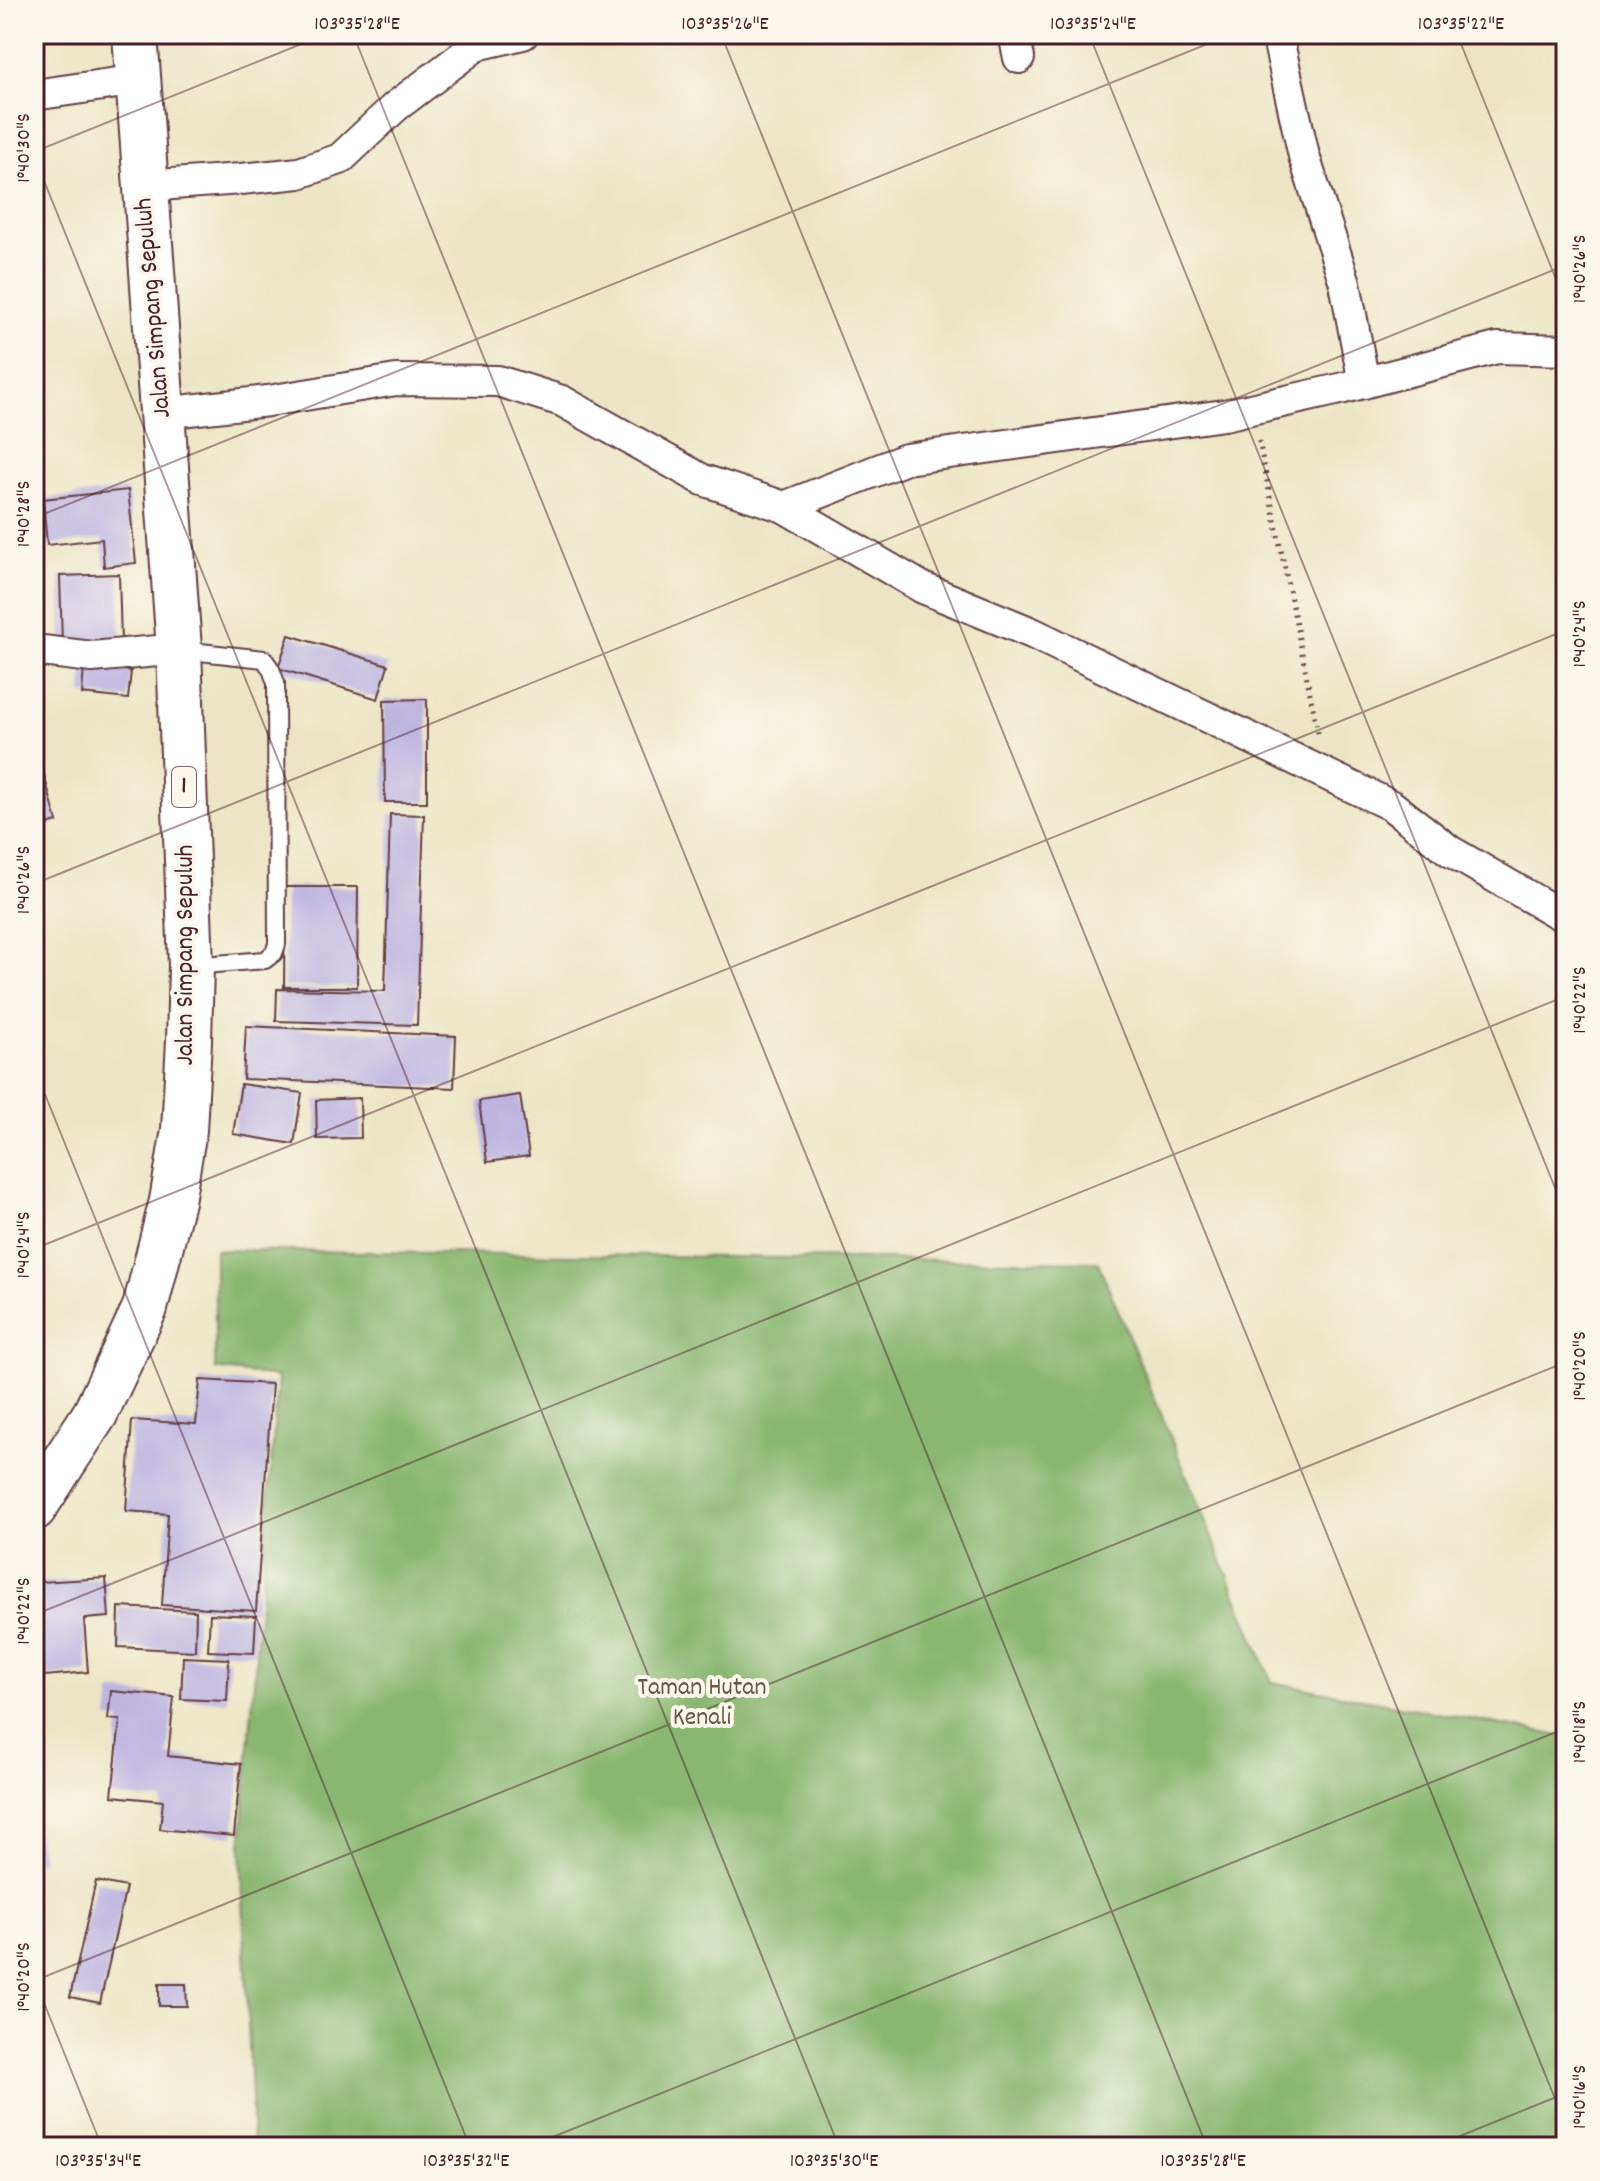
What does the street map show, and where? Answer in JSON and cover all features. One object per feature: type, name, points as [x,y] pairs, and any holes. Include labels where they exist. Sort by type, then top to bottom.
[{"type":"highway","name":"Jalan Simpang Sepuluh","points":[[34,1508],[95,1414],[145,1308],[172,1201],[184,1130],[191,966],[179,649],[135,34]]},
{"type":"street","points":[[145,186],[299,173],[340,159],[395,107],[477,45],[523,34]]},
{"type":"street","points":[[1277,34],[1304,156],[1345,283],[1364,383]]},
{"type":"street","points":[[34,95],[138,80]]},
{"type":"street","points":[[784,507],[906,459],[1254,409],[1497,348],[1566,350]]},
{"type":"street","points":[[163,413],[268,401],[396,380],[498,381],[562,401],[703,480],[784,507],[923,588],[1032,633],[1392,806],[1450,851],[1566,918]]},
{"type":"street","points":[[34,650],[92,657],[179,649]]},
{"type":"lane","points":[[179,649],[264,659],[276,683],[277,944],[274,953],[265,960],[191,966]]},
{"type":"path","points":[[1254,409],[1327,775]]},
{"type":"green space","name":"Taman Hutan Kenali","points":[[215,1250],[1098,1262],[1272,1682],[1566,1737],[1566,2147],[253,2147],[241,1848],[278,1377],[215,1369]]},
{"type":"building","points":[[128,490],[136,563],[104,567],[102,539],[47,545],[43,499]]},
{"type":"building","points":[[119,574],[121,642],[62,644],[60,576]]},
{"type":"building","points":[[289,635],[388,665],[378,699],[278,668]]},
{"type":"building","points":[[84,666],[131,671],[128,699],[82,694]]},
{"type":"building","points":[[427,699],[427,802],[385,802],[384,700]]},
{"type":"building","points":[[40,760],[57,822],[34,829],[34,762]]},
{"type":"building","points":[[390,814],[424,815],[417,1025],[276,1021],[277,989],[385,991]]},
{"type":"building","points":[[285,887],[358,887],[357,987],[284,987]]},
{"type":"building","points":[[246,1026],[456,1036],[454,1088],[243,1079]]},
{"type":"building","points":[[241,1084],[302,1093],[294,1144],[233,1134]]},
{"type":"building","points":[[520,1095],[529,1156],[487,1162],[479,1101]]},
{"type":"building","points":[[360,1098],[361,1138],[317,1139],[316,1100]]},
{"type":"building","points":[[200,1380],[272,1384],[256,1611],[162,1605],[168,1514],[126,1511],[132,1420],[196,1424]]},
{"type":"building","points":[[106,1578],[109,1617],[84,1619],[88,1672],[34,1677],[34,1623],[42,1622],[40,1582]]},
{"type":"building","points":[[119,1607],[196,1611],[195,1651],[118,1647]]},
{"type":"building","points":[[210,1614],[256,1616],[254,1653],[208,1651]]},
{"type":"building","points":[[183,1657],[229,1659],[227,1701],[181,1699]]},
{"type":"building","points":[[111,1691],[174,1697],[168,1756],[241,1764],[234,1836],[160,1829],[163,1801],[112,1796],[120,1720],[108,1719]]},
{"type":"building","points":[[37,1832],[43,1860],[34,1862],[34,1833]]},
{"type":"building","points":[[96,1881],[126,1887],[100,2003],[70,1997]]},
{"type":"building","points":[[159,1984],[186,1984],[187,2006],[159,2006]]}]
